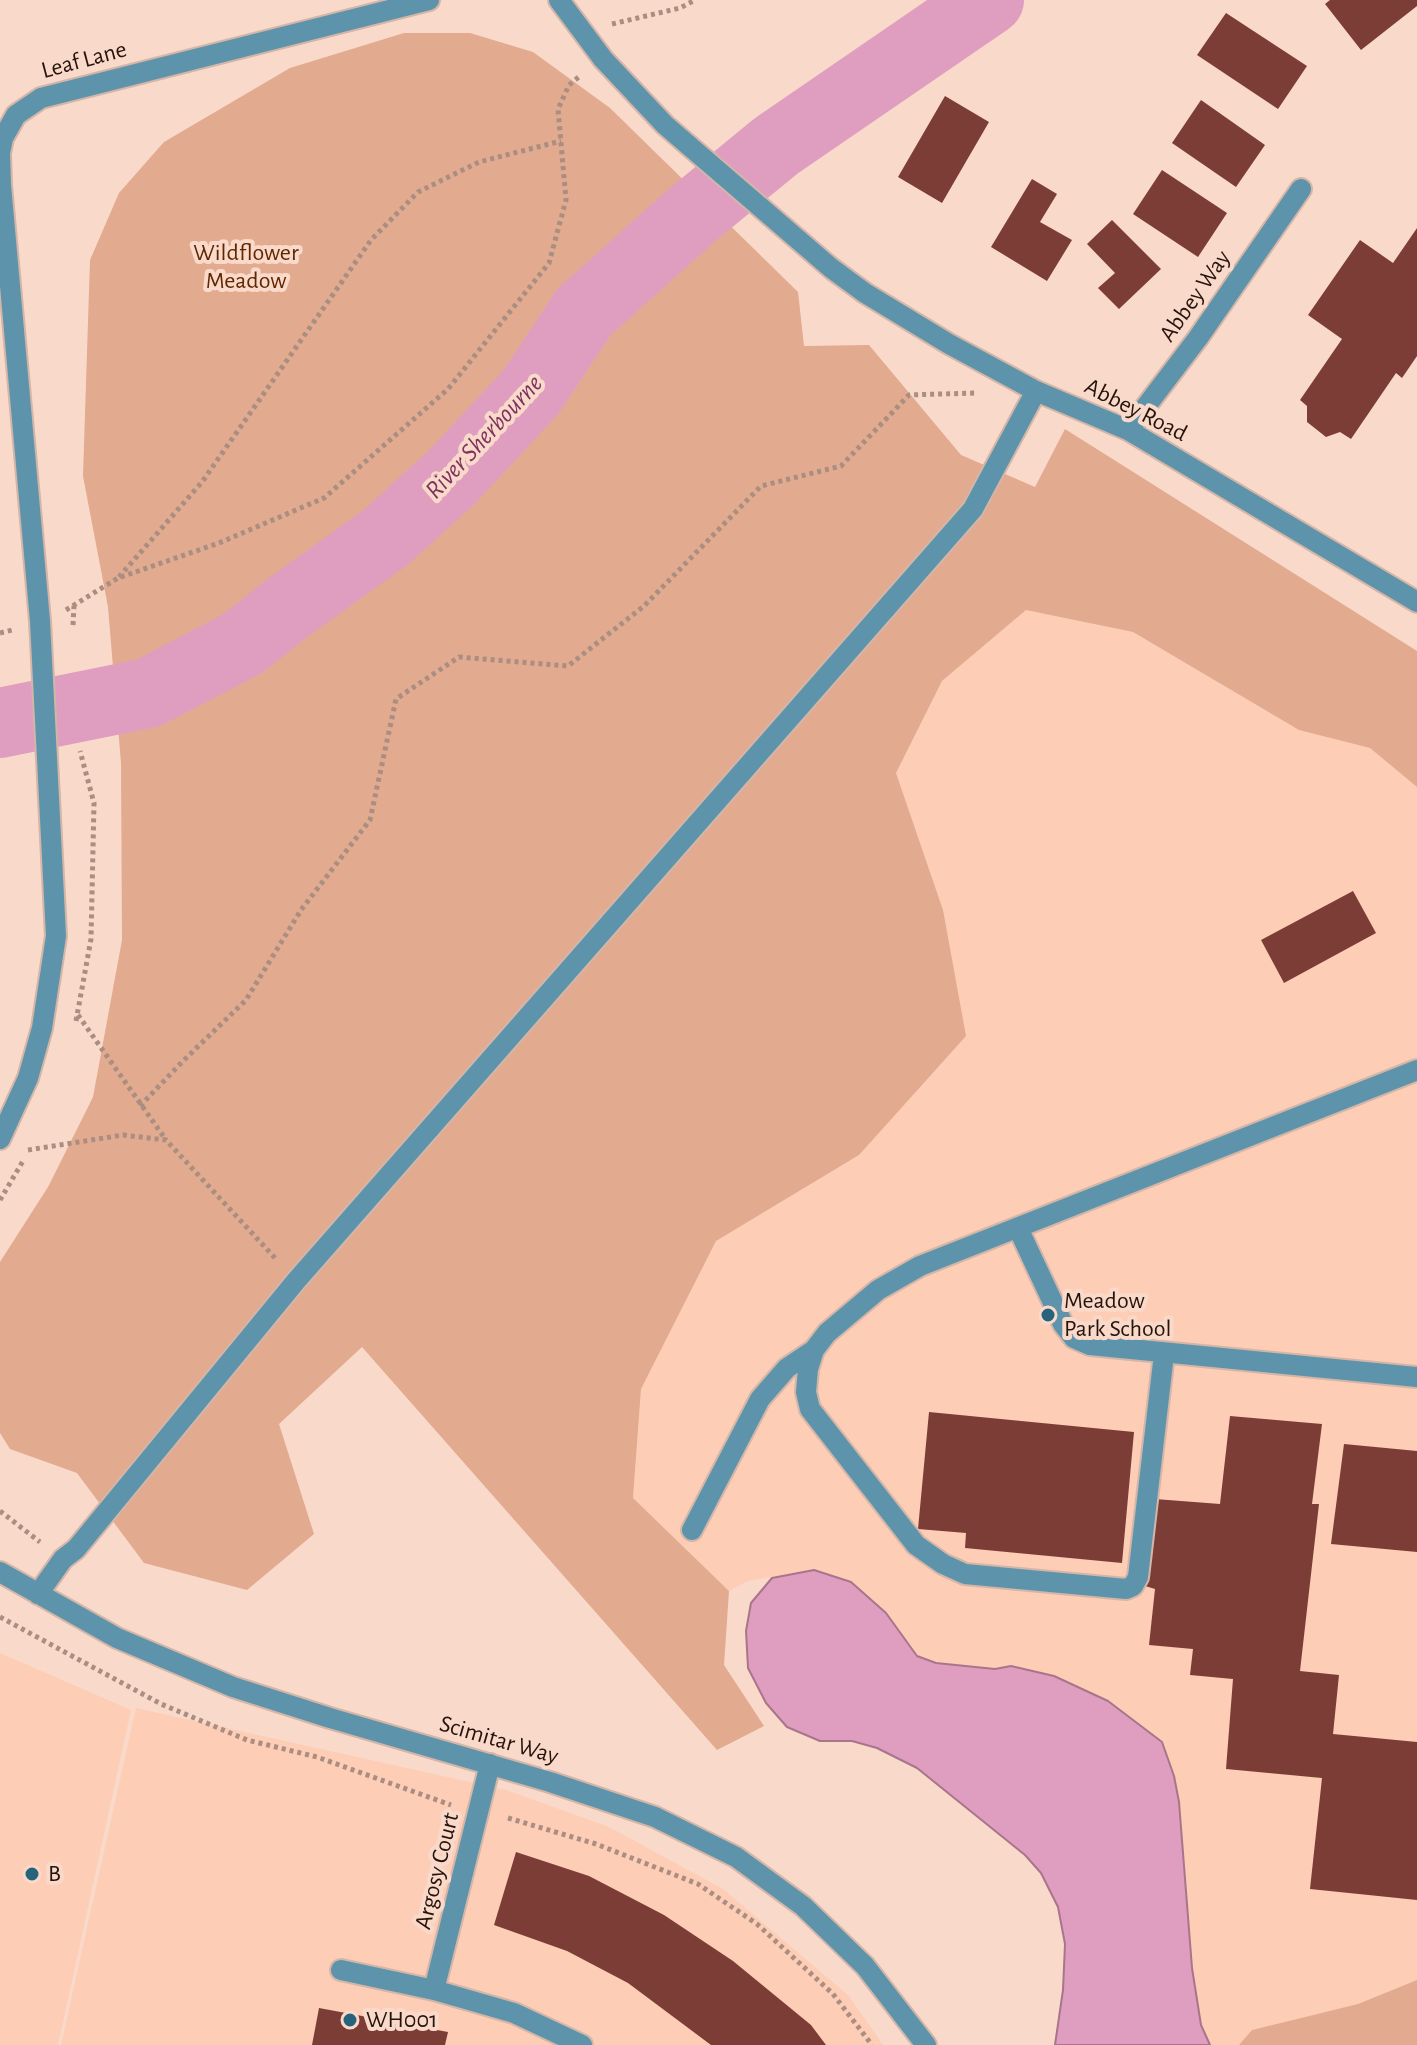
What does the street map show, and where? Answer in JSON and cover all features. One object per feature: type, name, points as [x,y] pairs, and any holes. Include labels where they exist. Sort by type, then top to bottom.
[{"type":"street","name":"Leaf Lane","points":[[0,1139],[28,1078],[42,1028],[56,936],[42,657],[1,185],[0,153],[9,125],[25,106],[55,93],[429,0]]},
{"type":"street","points":[[559,0],[603,59]]},
{"type":"street","name":"Abbey Road","points":[[603,59],[665,125],[831,268],[865,293],[949,344],[1036,391],[1128,430],[1417,602]]},
{"type":"street","name":"Abbey Way","points":[[1128,430],[1198,338],[1301,189]]},
{"type":"street","points":[[38,1594],[63,1559],[76,1549],[296,1281],[973,509],[1036,391]]},
{"type":"street","points":[[692,1530],[760,1399],[787,1368],[814,1350],[827,1333],[878,1290],[920,1266],[1417,1070]]},
{"type":"street","points":[[1018,1228],[1063,1324],[1074,1338],[1090,1345],[1417,1377]]},
{"type":"street","points":[[814,1350],[806,1392],[810,1409],[916,1545],[943,1564],[965,1574],[1126,1589],[1133,1586],[1138,1577],[1164,1354]]},
{"type":"street","name":"Scimitar Way","points":[[0,1572],[117,1638],[233,1687],[655,1817],[736,1857],[803,1906],[865,1966],[926,2045]]},
{"type":"street","name":"Argosy Court","points":[[434,1990],[490,1764]]},
{"type":"street","points":[[341,1970],[434,1990],[514,2013],[582,2045]]},
{"type":"path","points":[[582,31],[680,8],[695,0]]},
{"type":"path","points":[[74,606],[118,578],[219,543],[324,498],[448,389],[549,263],[566,200],[558,109],[569,85],[603,59]]},
{"type":"path","points":[[118,578],[202,482],[371,240],[418,192],[479,162],[561,141]]},
{"type":"path","points":[[140,1106],[246,1000],[301,910],[370,820],[396,699],[459,657],[568,666],[644,606],[761,486],[841,466],[909,395],[1036,391]]},
{"type":"path","points":[[50,974],[166,1140],[296,1281]]},
{"type":"path","points":[[0,1200],[29,1150],[123,1135],[166,1140]]},
{"type":"path","points":[[0,1511],[63,1559]]},
{"type":"shaded area","name":"Meadow Park School","points":[[1026,610],[1133,632],[1299,730],[1370,748],[1417,787],[1417,1980],[1358,2004],[1252,2030],[1239,2045],[1210,2045],[1201,2025],[1192,1968],[1174,1776],[1011,1666],[995,1669],[936,1663],[917,1656],[904,1639],[814,1570],[748,1581],[729,1591],[633,1498],[641,1389],[716,1241],[859,1155],[943,910],[896,773],[942,681]]},
{"type":"shaded area","points":[[814,1570],[851,1582],[886,1613],[917,1656],[936,1663],[995,1669],[1011,1666],[1054,1676],[1108,1701],[1162,1742],[1179,1802],[1192,1968],[1201,2025],[1210,2045],[1055,2045],[1063,1990],[1065,1944],[1058,1907],[1041,1873],[1025,1855],[917,1768],[877,1748],[852,1741],[820,1741],[787,1727],[766,1703],[748,1668],[746,1631],[751,1603],[772,1578]]},
{"type":"shaded area","name":"B","points":[[0,1653],[131,1710],[58,2045],[0,2045]]},
{"type":"shaded area","points":[[136,1708],[506,1790],[609,1827],[723,1889],[849,1996],[883,2045],[61,2045]]},
{"type":"green space","name":"Wildflower Meadow","points":[[404,33],[470,33],[533,52],[610,108],[798,292],[804,346],[869,345],[961,455],[1035,487],[1065,429],[1417,651],[1417,787],[1370,748],[1299,730],[1133,632],[1026,610],[942,681],[896,773],[943,910],[966,1036],[859,1155],[716,1241],[641,1389],[633,1498],[729,1591],[724,1665],[764,1726],[717,1750],[362,1347],[279,1424],[314,1534],[247,1590],[144,1563],[77,1473],[10,1449],[0,1433],[0,1262],[48,1187],[93,1097],[122,940],[121,763],[108,607],[83,476],[90,260],[119,193],[164,142],[290,68]]},
{"type":"green space","points":[[1417,1980],[1417,2045],[1239,2045],[1252,2030],[1358,2004]]},
{"type":"building","points":[[1330,0],[1417,0],[1417,6],[1361,50],[1325,4]]},
{"type":"building","points":[[1226,13],[1307,66],[1278,109],[1197,55]]},
{"type":"building","points":[[945,96],[989,122],[942,203],[898,177]]},
{"type":"building","points":[[1201,100],[1265,145],[1236,187],[1172,143]]},
{"type":"building","points":[[1162,170],[1227,213],[1198,257],[1133,214]]},
{"type":"building","points":[[1032,179],[1057,194],[1040,222],[1072,240],[1047,281],[991,247]]},
{"type":"building","points":[[1112,220],[1161,269],[1119,309],[1098,288],[1115,273],[1087,244]]},
{"type":"building","points":[[1417,228],[1417,356],[1402,378],[1396,373],[1351,439],[1340,432],[1326,437],[1307,422],[1307,406],[1300,400],[1342,339],[1308,315],[1360,240],[1393,263]]},
{"type":"building","points":[[1353,891],[1376,933],[1284,983],[1261,940]]},
{"type":"building","points":[[929,1412],[1134,1432],[1122,1563],[965,1548],[966,1533],[918,1529]]},
{"type":"building","points":[[1230,1416],[1322,1424],[1312,1504],[1319,1504],[1300,1671],[1339,1675],[1333,1734],[1417,1742],[1417,1900],[1310,1889],[1322,1778],[1226,1769],[1233,1679],[1190,1675],[1193,1649],[1149,1645],[1155,1589],[1145,1586],[1155,1499],[1220,1504]]},
{"type":"building","points":[[1344,1444],[1417,1451],[1417,1552],[1331,1544]]},
{"type":"building","points":[[516,1852],[589,1876],[664,1915],[733,1961],[811,2025],[826,2045],[711,2045],[628,1983],[567,1951],[494,1925]]},
{"type":"building","name":"WH001","points":[[319,2008],[448,2032],[445,2045],[312,2045]]},
{"type":"waterway","name":"River Sherbourne","points":[[0,723],[148,693],[242,644],[386,537],[452,477],[531,392],[584,312],[692,215],[776,146],[989,0]]},
{"type":"place","name":"Meadow Park School","points":[[1048,1315]]},
{"type":"place","name":"B","points":[[32,1874]]},
{"type":"place","name":"WH001","points":[[350,2020]]}]
